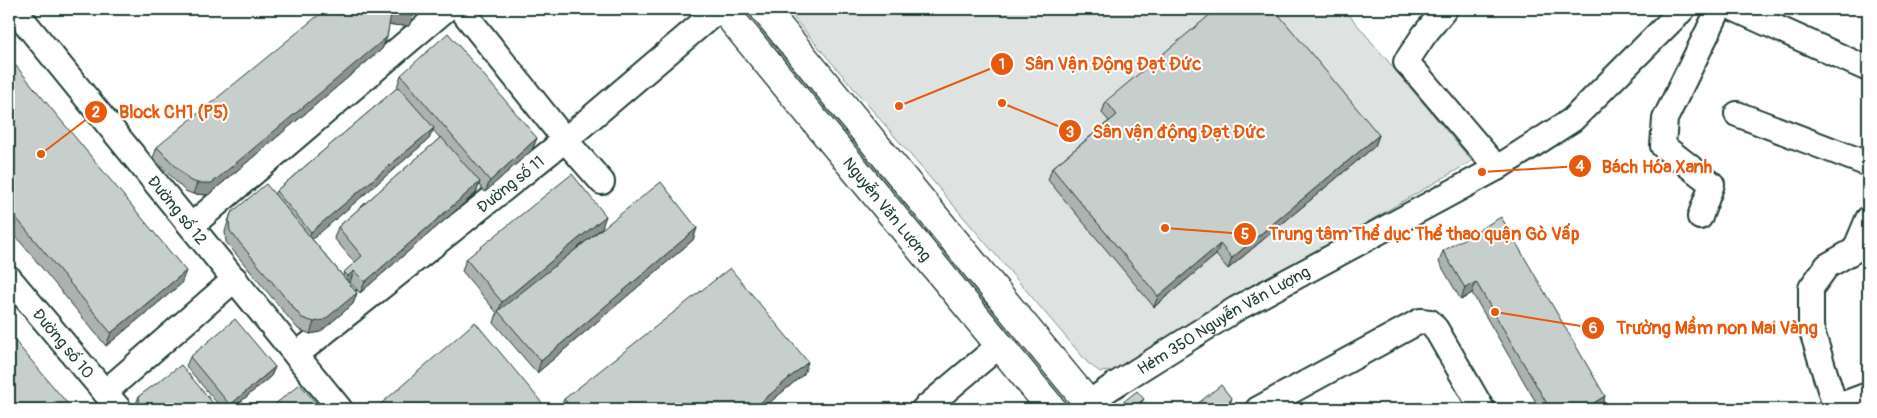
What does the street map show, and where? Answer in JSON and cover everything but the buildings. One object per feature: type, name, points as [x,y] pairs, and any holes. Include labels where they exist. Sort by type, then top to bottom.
[{"type":"street","name":"Đường số 12","points":[[14,9],[340,409]]},
{"type":"street","points":[[192,226],[446,9]]},
{"type":"street","points":[[461,9],[565,140],[602,182]]},
{"type":"street","name":"Đường số 11","points":[[296,355],[565,140],[721,9]]},
{"type":"street","name":"Nguyễn Văn Lượng","points":[[721,9],[1052,409]]},
{"type":"street","name":"Nguyễn Văn Lượng","points":[[764,9],[1087,407]]},
{"type":"street","points":[[1445,9],[1424,35],[1406,62],[1497,168]]},
{"type":"street","name":"Hẻm 350 Nguyễn Văn Lượng","points":[[1087,407],[1236,309],[1497,168],[1572,120],[1683,9]]},
{"type":"street","points":[[1700,217],[1712,184],[1663,146],[1665,119],[1719,9]]},
{"type":"street","points":[[1735,9],[1868,69]]},
{"type":"street","points":[[1737,114],[1868,164]]},
{"type":"street","points":[[1867,227],[1855,250],[1827,266],[1811,288],[1811,328],[1834,409],[1868,395]]},
{"type":"street","name":"Đường số 10","points":[[9,278],[111,401]]},
{"type":"street","points":[[111,401],[235,279]]},
{"type":"street","points":[[1258,409],[1420,321],[1430,322],[1436,328],[1482,409]]},
{"type":"street","points":[[924,409],[1000,345]]},
{"type":"shaded area","points":[[786,9],[1344,9],[1472,161],[1113,371],[1100,372],[1088,363]]},
{"type":"place","name":"Sân vận động Đạt Đức","points":[[1002,103]]},
{"type":"place","name":"Sân Vận Động Đạt Đức","points":[[899,106]]},
{"type":"place","name":"Block CH1 (P5)","points":[[41,154]]},
{"type":"place","name":"Bách Hóa Xanh","points":[[1482,172]]},
{"type":"place","name":"Trung tâm Thể dục Thể thao quận Gò Vấp","points":[[1165,228]]},
{"type":"place","name":"Trường Mầm non Mai Vàng","points":[[1495,312]]}]
